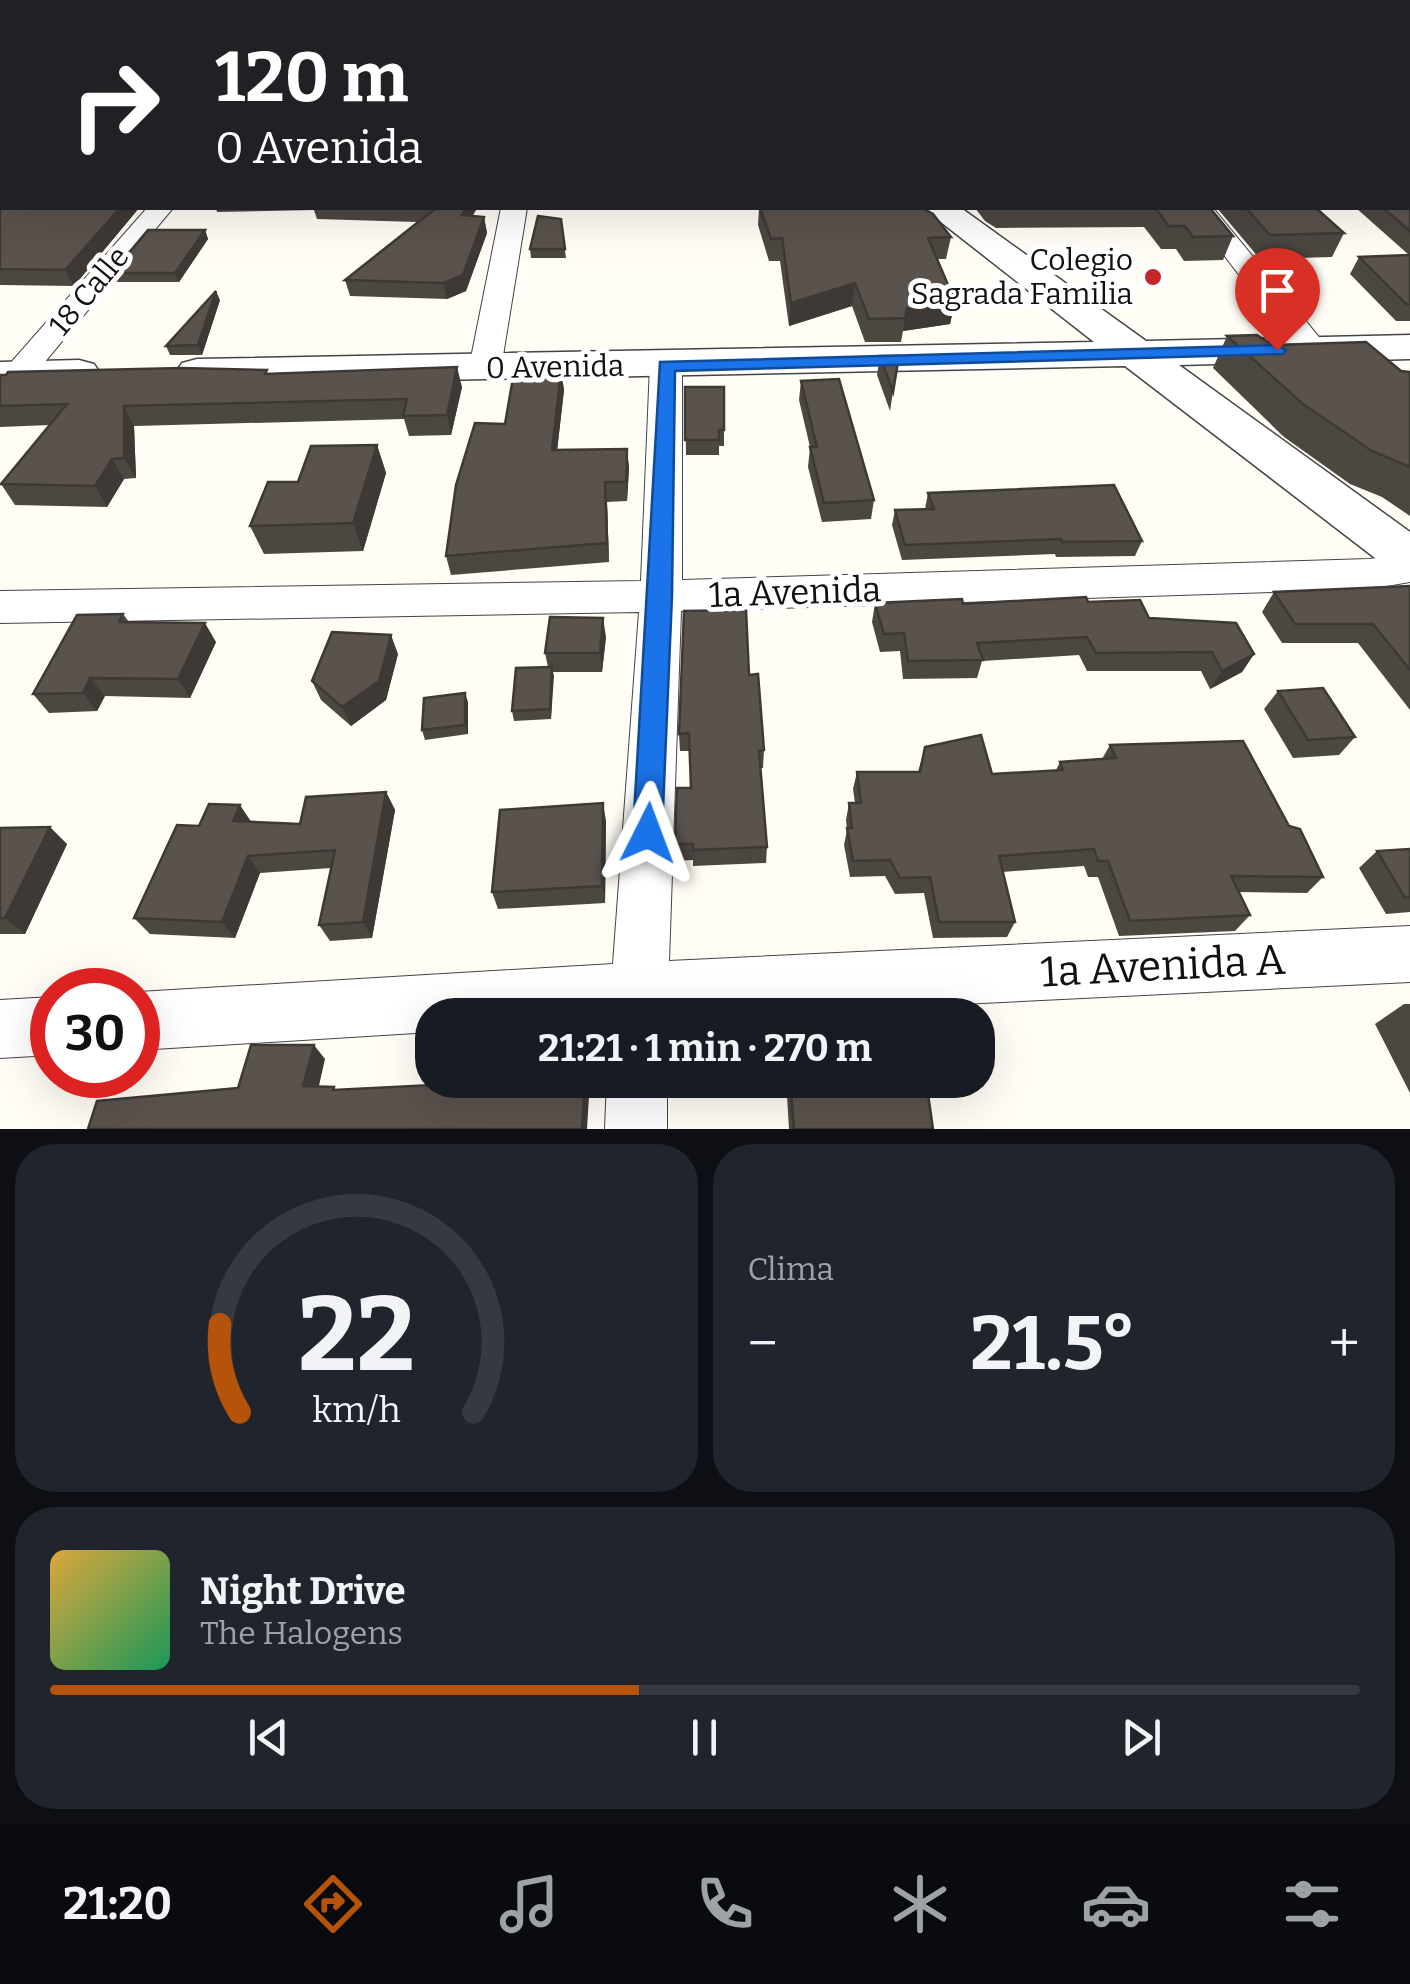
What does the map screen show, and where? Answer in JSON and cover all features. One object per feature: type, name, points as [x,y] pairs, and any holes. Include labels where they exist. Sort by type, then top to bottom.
[{"type":"street","name":"18 Calle","points":[[9,374],[158,210]]},
{"type":"street","points":[[485,368],[514,210]]},
{"type":"street","points":[[943,210],[1410,558]]},
{"type":"street","points":[[1202,210],[1312,349]]},
{"type":"street","name":"0 Avenida","points":[[9,374],[666,366],[1410,347]]},
{"type":"street","points":[[639,998],[660,596],[666,366]]},
{"type":"street","name":"1a Avenida","points":[[0,607],[660,596],[1349,574],[1410,568]]},
{"type":"street","name":"1a Avenida A","points":[[718,998],[1410,954]]},
{"type":"street","name":"1a Avenida A","points":[[160,1020],[415,1011]]},
{"type":"street","points":[[0,1029],[30,1027]]},
{"type":"street","points":[[636,1129],[637,1098]]},
{"type":"building","points":[[0,210],[118,210],[65,270],[0,269]]},
{"type":"building","points":[[433,210],[465,210],[462,215],[484,217],[463,275],[443,283],[345,280]]},
{"type":"building","points":[[761,210],[926,210],[951,237],[928,238],[955,301],[907,308],[905,318],[869,319],[855,283],[791,303],[782,238],[771,239]]},
{"type":"building","points":[[1157,210],[1212,210],[1233,236],[1193,237],[1185,226],[1169,226]]},
{"type":"building","points":[[1248,210],[1318,210],[1344,233],[1270,235]]},
{"type":"building","points":[[1385,210],[1410,210],[1410,231]]},
{"type":"building","points":[[538,216],[561,219],[565,249],[530,249]]},
{"type":"building","points":[[148,230],[205,230],[175,273],[112,273]]},
{"type":"building","points":[[1410,255],[1410,304],[1359,257]]},
{"type":"building","points":[[216,291],[198,345],[166,346]]},
{"type":"building","points":[[1257,335],[1273,345],[1366,342],[1401,371],[1410,372],[1410,467],[1372,451],[1303,404],[1227,336]]},
{"type":"building","points":[[880,356],[899,356],[893,392]]},
{"type":"building","points":[[457,367],[447,415],[403,416],[407,399],[124,406],[124,458],[112,459],[95,486],[1,484],[67,404],[0,406],[0,375],[8,372],[182,368],[267,370],[265,374]]},
{"type":"building","points":[[561,371],[552,450],[627,449],[626,482],[605,482],[607,543],[446,556],[456,485],[475,423],[505,424],[514,372]]},
{"type":"building","points":[[839,379],[874,500],[824,503],[810,447],[817,447],[801,381]]},
{"type":"building","points":[[685,387],[724,387],[724,430],[719,430],[719,440],[685,440]]},
{"type":"building","points":[[377,445],[353,523],[250,526],[268,482],[298,482],[311,446]]},
{"type":"building","points":[[1114,485],[1142,541],[1061,539],[905,545],[895,510],[934,509],[928,493]]},
{"type":"building","points":[[1410,586],[1410,670],[1373,624],[1295,624],[1274,592]]},
{"type":"building","points":[[1086,597],[1088,602],[1140,600],[1149,618],[1236,623],[1254,654],[1222,671],[1212,652],[1096,653],[1087,637],[977,643],[983,660],[908,661],[904,633],[884,634],[875,603],[962,599],[963,604]]},
{"type":"building","points":[[746,610],[749,675],[758,674],[764,750],[759,751],[767,847],[693,850],[693,844],[675,844],[677,788],[691,788],[689,733],[679,734],[684,611]]},
{"type":"building","points":[[123,614],[119,622],[205,623],[178,679],[90,678],[83,693],[33,694],[77,615]]},
{"type":"building","points":[[550,617],[603,618],[600,653],[545,653]]},
{"type":"building","points":[[332,632],[391,635],[379,681],[342,707],[312,681]]},
{"type":"building","points":[[552,667],[550,709],[512,711],[516,668]]},
{"type":"building","points":[[1323,688],[1355,737],[1308,740],[1278,691]]},
{"type":"building","points":[[465,693],[465,725],[422,730],[424,698]]},
{"type":"building","points":[[981,735],[992,774],[1063,770],[1060,762],[1116,758],[1110,745],[1243,741],[1289,826],[1300,829],[1323,877],[1231,876],[1250,915],[1130,921],[1108,861],[1098,861],[1094,849],[999,856],[1015,922],[939,922],[930,877],[900,878],[890,860],[853,861],[847,828],[852,828],[849,803],[861,803],[857,772],[920,772],[925,747]]},
{"type":"building","points":[[386,792],[363,922],[319,925],[335,850],[248,856],[222,922],[134,918],[177,825],[199,826],[209,804],[240,805],[233,821],[300,824],[306,797]]},
{"type":"building","points":[[603,803],[602,886],[492,892],[500,810]]},
{"type":"building","points":[[50,827],[5,918],[0,918],[0,828]]},
{"type":"building","points":[[1410,849],[1410,897],[1405,898],[1377,851]]},
{"type":"building","points":[[251,1045],[314,1045],[303,1086],[334,1087],[333,1090],[415,1086],[415,1098],[584,1098],[582,1129],[88,1129],[97,1101],[238,1088]]},
{"type":"building","points":[[791,1098],[929,1098],[933,1129],[794,1129]]},
{"type":"place","name":"Colegio Sagrada Familia","points":[[1153,277]]},
{"type":"route","points":[[648,833],[666,366],[1277,350]]}]
